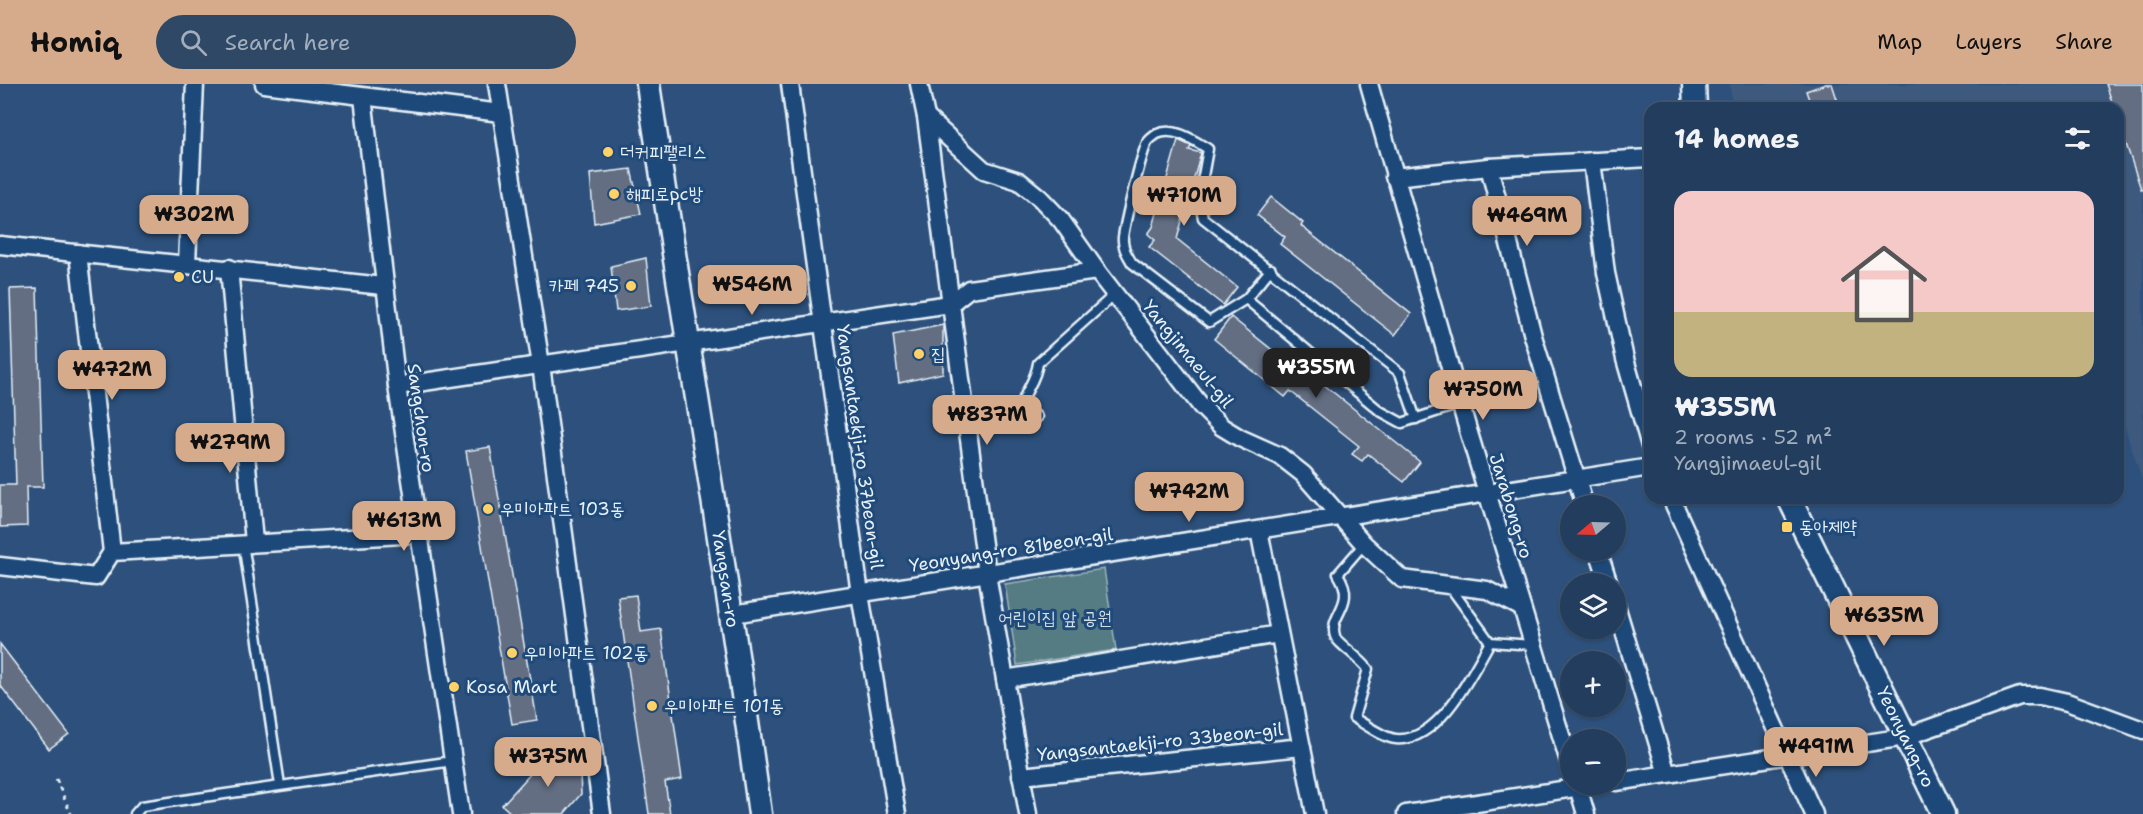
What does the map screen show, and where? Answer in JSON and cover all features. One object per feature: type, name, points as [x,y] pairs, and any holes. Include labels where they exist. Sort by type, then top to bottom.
[{"type":"street","points":[[187,263],[195,84]]},
{"type":"street","points":[[264,84],[501,113]]},
{"type":"street","points":[[497,84],[541,365],[602,814]]},
{"type":"street","name":"Yangsan-ro","points":[[648,84],[686,344],[733,614],[760,814]]},
{"type":"street","name":"Yangsantaekji-ro 37beon-gil","points":[[790,84],[860,594],[897,814]]},
{"type":"street","name":"Yangsantaekji-ro 33beon-gil","points":[[920,84],[987,573],[1028,814]]},
{"type":"street","name":"Jarabong-ro","points":[[1369,84],[1460,404],[1489,493],[1520,607],[1560,733]]},
{"type":"street","points":[[1694,84],[1695,102]]},
{"type":"street","name":"Sangchon-ro","points":[[363,97],[383,286],[461,814]]},
{"type":"street","name":"Yangjimaeul-gil","points":[[926,117],[984,170],[1019,181],[1040,198],[1061,220],[1096,271],[1212,417],[1240,438],[1280,456],[1303,474],[1364,544],[1402,579],[1487,591],[1520,607]]},
{"type":"street","points":[[1395,177],[1489,167],[1644,158]]},
{"type":"street","points":[[1592,161],[1606,273],[1625,359],[1644,425]]},
{"type":"street","points":[[1489,167],[1533,336],[1581,495]]},
{"type":"street","points":[[0,245],[187,263],[383,286]]},
{"type":"street","points":[[0,566],[96,577],[112,552],[78,253]]},
{"type":"street","points":[[229,268],[249,542]]},
{"type":"street","points":[[397,386],[950,304],[969,290],[1096,271]]},
{"type":"street","name":"Yeonyang-ro 81beon-gil","points":[[733,614],[1644,467]]},
{"type":"street","points":[[1674,504],[1814,814]]},
{"type":"street","name":"Yeonyang-ro","points":[[1792,504],[1943,814]]},
{"type":"street","points":[[1259,530],[1316,814]]},
{"type":"street","points":[[112,552],[249,542],[419,534]]},
{"type":"street","points":[[1005,679],[1279,634]]},
{"type":"street","points":[[1626,639],[1667,774]]},
{"type":"street","points":[[1626,780],[1905,737],[2020,696],[2040,696],[2067,702],[2143,730]]},
{"type":"street","name":"Yangsantaekji-ro 33beon-gil","points":[[1021,776],[1302,747]]},
{"type":"street","points":[[1406,814],[1560,789]]},
{"type":"street","points":[[1580,795],[1586,814]]},
{"type":"lane","points":[[1271,269],[1246,299],[1209,322],[1132,262],[1124,248],[1123,237],[1148,141],[1158,134],[1169,132],[1190,138],[1208,149],[1199,198],[1203,218],[1271,269],[1400,373],[1416,419]]},
{"type":"lane","points":[[1037,417],[1022,403],[1027,388],[1037,377],[1038,363],[1115,294]]},
{"type":"lane","points":[[1246,299],[1380,411],[1402,423],[1460,404]]},
{"type":"lane","points":[[249,542],[280,785]]},
{"type":"lane","points":[[1364,544],[1338,574],[1346,586],[1346,595],[1333,632],[1337,642],[1352,651],[1368,669],[1354,718],[1395,739],[1416,735],[1432,726],[1456,699],[1490,642]]},
{"type":"lane","points":[[1450,586],[1490,642]]},
{"type":"lane","points":[[1490,642],[1533,645]]},
{"type":"lane","points":[[135,814],[142,806],[453,761]]},
{"type":"path","points":[[56,779],[71,814]]},
{"type":"shaded area","points":[[1730,84],[2143,84],[2143,482],[2124,425],[2124,102],[1732,102]]},
{"type":"green space","name":"어린이집 앞 공원","points":[[1104,569],[1116,650],[1017,665],[1005,584]]},
{"type":"building","points":[[1832,84],[1838,102],[1810,102],[1806,91]]},
{"type":"building","points":[[2106,84],[2143,84],[2143,189],[2141,189],[2124,138],[2124,102],[2112,102]]},
{"type":"building","points":[[1178,140],[1191,146],[1189,150],[1201,153],[1177,239],[1237,287],[1223,305],[1149,247],[1155,240],[1148,234],[1153,227]]},
{"type":"building","name":"해피로pc방","points":[[631,169],[641,214],[594,223],[590,174]]},
{"type":"building","points":[[1271,197],[1303,223],[1301,226],[1411,314],[1395,335],[1280,244],[1285,237],[1257,215]]},
{"type":"building","name":"카페 745","points":[[646,258],[651,306],[616,311],[611,266]]},
{"type":"building","points":[[37,288],[43,487],[26,487],[27,526],[0,527],[0,485],[16,485],[10,289]]},
{"type":"building","points":[[1231,317],[1300,372],[1303,368],[1420,462],[1404,482],[1368,454],[1362,461],[1352,454],[1359,446],[1290,391],[1285,397],[1214,339]]},
{"type":"building","name":"집","points":[[943,325],[943,373],[899,383],[893,335]]},
{"type":"building","points":[[490,447],[537,720],[512,724],[466,451]]},
{"type":"building","name":"우미아파트 101동","points":[[636,595],[641,632],[661,629],[682,779],[665,782],[670,814],[649,814],[618,597]]},
{"type":"building","points":[[0,644],[69,734],[49,749],[0,685]]},
{"type":"building","points":[[579,756],[581,794],[564,814],[512,814],[502,805],[544,759]]},
{"type":"place","name":"더커피팰리스","points":[[608,152]]},
{"type":"place","name":"해피로pc방","points":[[614,194]]},
{"type":"place","name":"CU","points":[[179,277]]},
{"type":"place","name":"카페 745","points":[[631,286]]},
{"type":"place","name":"집","points":[[919,354]]},
{"type":"place","name":"우미아파트 103동","points":[[488,509]]},
{"type":"place","name":"동아제약","points":[[1787,527]]},
{"type":"place","name":"우미아파트 102동","points":[[512,653]]},
{"type":"place","name":"Kosa Mart","points":[[454,687]]},
{"type":"place","name":"우미아파트 101동","points":[[652,706]]}]
